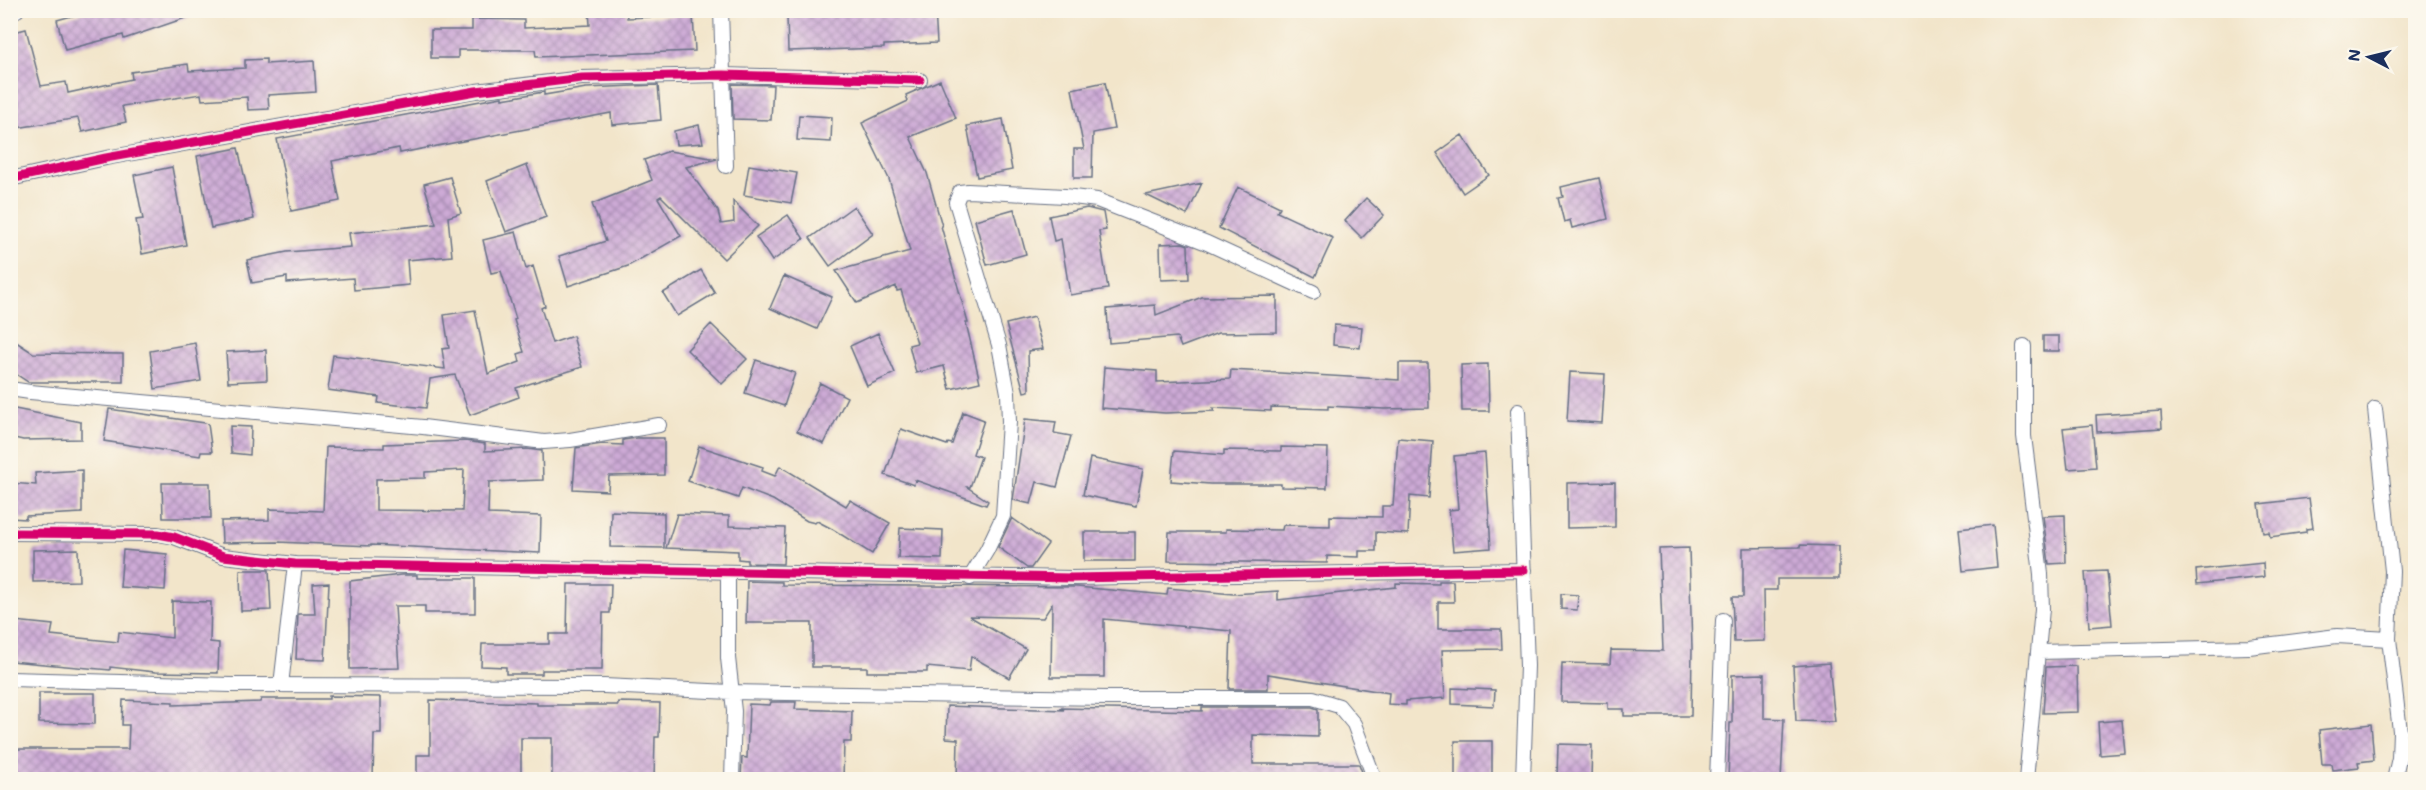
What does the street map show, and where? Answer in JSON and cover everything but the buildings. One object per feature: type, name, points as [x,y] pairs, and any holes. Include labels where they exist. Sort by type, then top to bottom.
[{"type":"street","points":[[10,13],[17,10]]},
{"type":"street","points":[[721,10],[726,166]]},
{"type":"street","points":[[10,179],[106,158],[477,91],[582,78],[723,75],[921,81]]},
{"type":"street","points":[[970,578],[987,550],[1003,516],[1008,393],[994,324],[956,202],[960,192],[1065,196],[1097,200],[1207,243],[1313,292]]},
{"type":"street","points":[[2024,346],[2024,436],[2041,574],[2042,609],[2026,780]]},
{"type":"street","points":[[10,389],[53,395],[423,427],[544,442],[570,440],[659,425]]},
{"type":"street","points":[[2375,409],[2392,571],[2389,639],[2400,731],[2399,758],[2394,780]]},
{"type":"street","points":[[1518,411],[1527,666],[1523,780]]},
{"type":"street","points":[[10,533],[158,534],[174,537],[223,556],[295,564],[970,578],[1524,570]]},
{"type":"street","points":[[281,685],[295,564]]},
{"type":"street","points":[[728,573],[728,658],[734,711],[732,780]]},
{"type":"street","points":[[1717,780],[1723,620]]},
{"type":"street","points":[[2039,652],[2249,647],[2337,636],[2389,639]]},
{"type":"street","points":[[10,679],[281,685],[604,687],[731,692],[1107,699],[1313,698],[1339,706],[1354,724],[1375,780]]},
{"type":"cycle path","points":[[10,179],[106,158],[476,91],[582,78],[723,75],[920,80]]},
{"type":"cycle path","points":[[10,533],[158,534],[174,537],[223,556],[295,564],[1072,578],[1524,570]]}]
